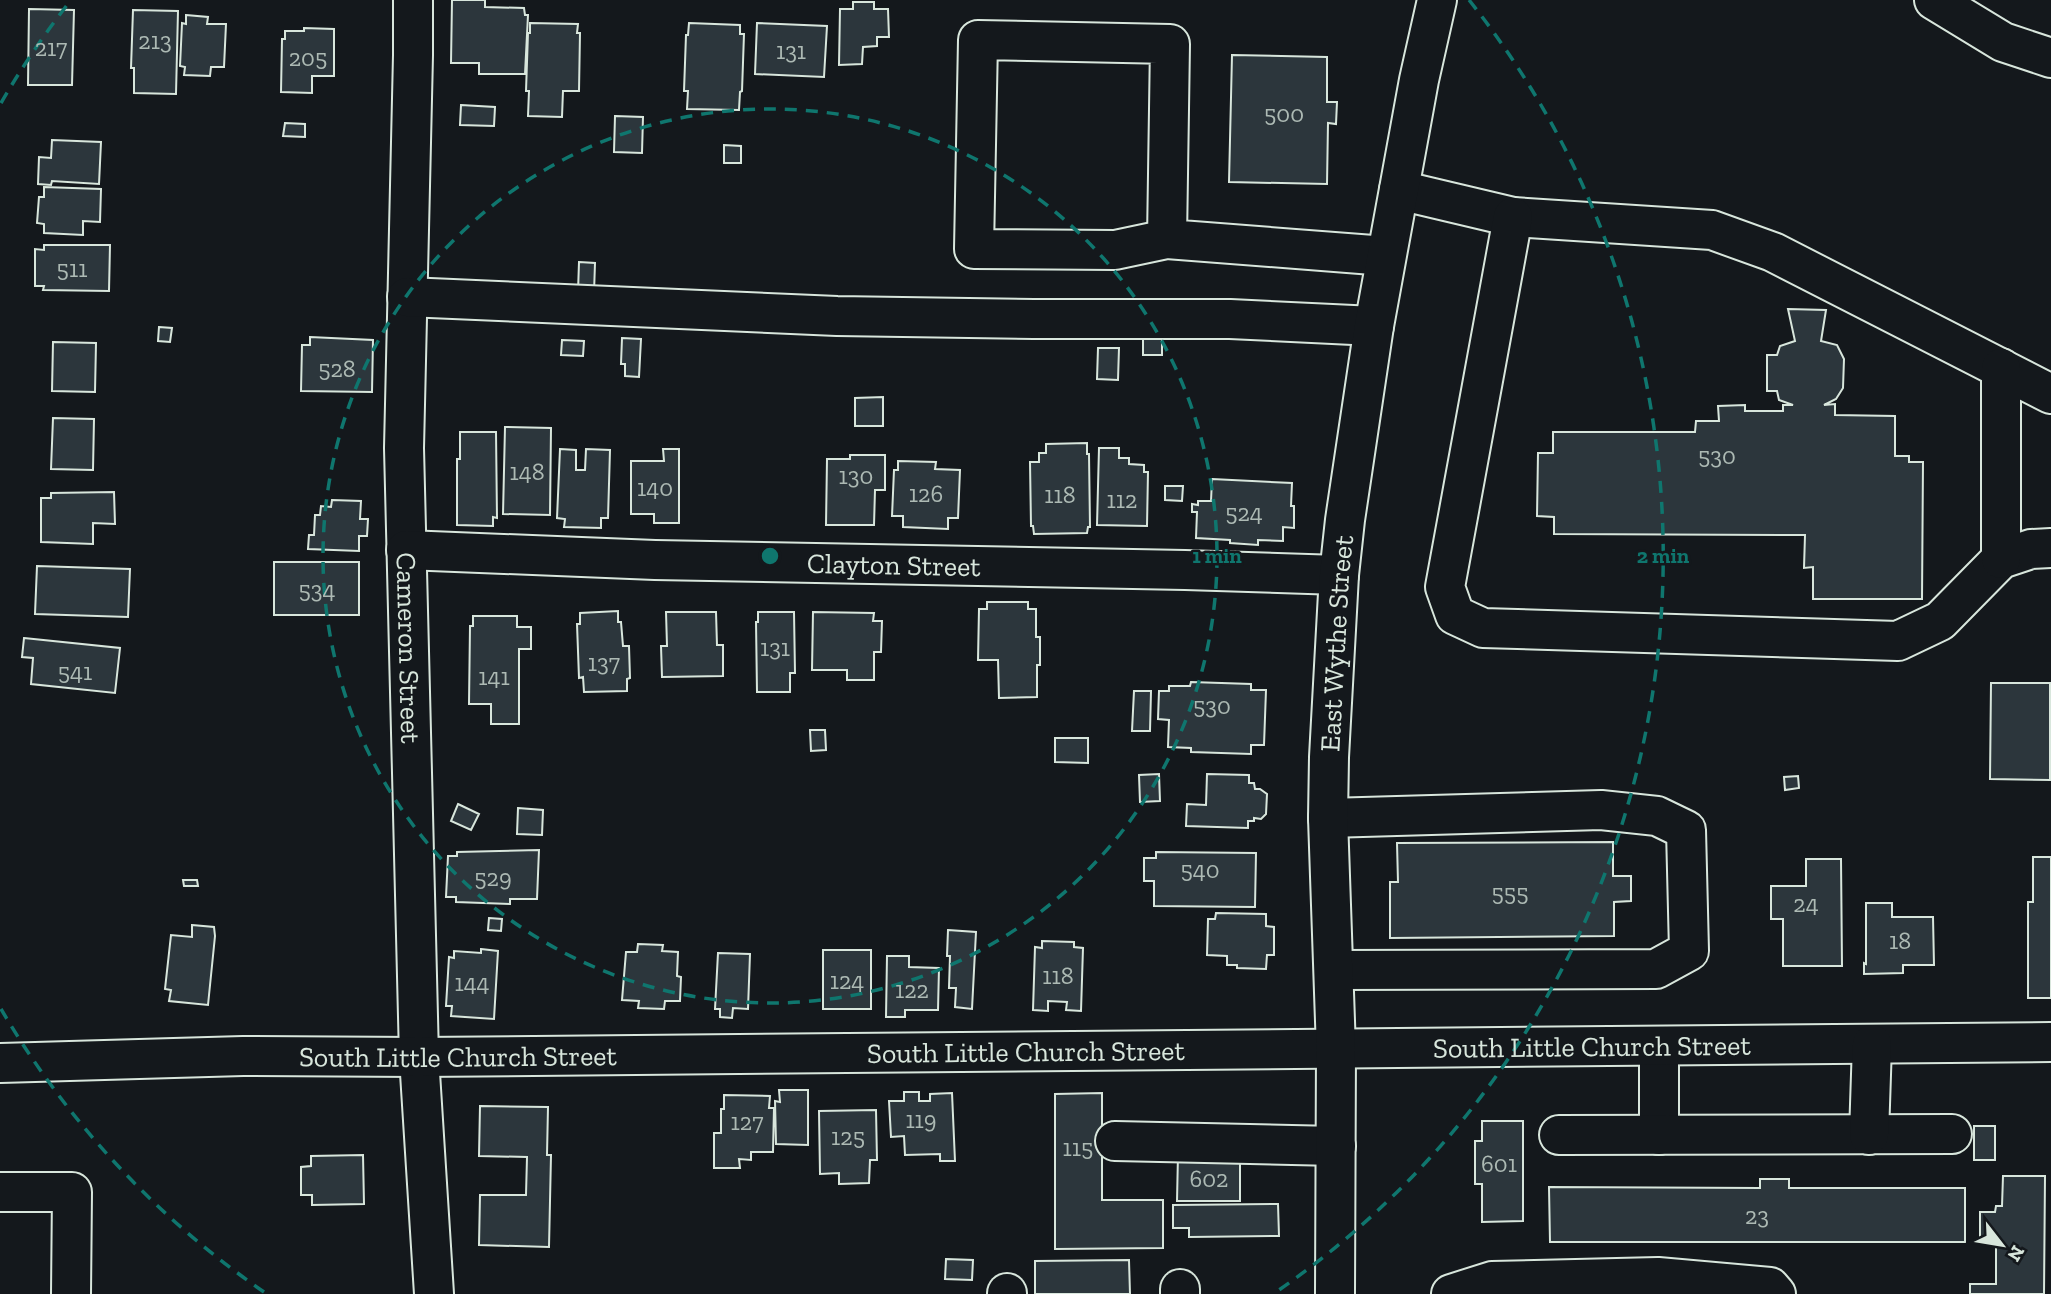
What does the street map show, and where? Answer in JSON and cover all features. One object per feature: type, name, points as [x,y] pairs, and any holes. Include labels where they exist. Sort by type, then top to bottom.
[{"type":"main road","name":"Cameron Street","points":[[413,0],[404,448],[419,1058],[433,1294]]},
{"type":"main road","name":"East Wythe Street","points":[[1335,1294],[1335,970],[1328,818],[1339,575],[1374,326],[1419,80],[1437,0]]},
{"type":"main road","points":[[1934,0],[2003,42],[2051,58]]},
{"type":"main road","points":[[1167,239],[1170,44],[978,40],[974,248],[1115,250],[1167,239],[1387,256]]},
{"type":"main road","points":[[1399,190],[1513,217],[1712,230],[1773,253],[2051,394]]},
{"type":"main road","points":[[1513,217],[1445,587],[1455,615],[1483,628],[1898,641],[1940,621],[2001,559],[2031,549],[2051,548]]},
{"type":"main road","points":[[407,297],[836,316],[1230,319],[1374,326]]},
{"type":"main road","points":[[2001,368],[2001,559]]},
{"type":"main road","name":"Clayton Street","points":[[406,550],[655,560],[1339,575]]},
{"type":"main road","points":[[1328,818],[1601,810],[1657,816],[1686,830],[1689,951],[1656,969],[1335,970]]},
{"type":"main road","name":"South Little Church Street","points":[[0,1063],[243,1056],[419,1058],[2051,1042]]},
{"type":"main road","points":[[1870,1135],[1872,1044]]},
{"type":"main road","points":[[1658,1046],[1659,1135]]},
{"type":"main road","points":[[1559,1135],[1952,1134]]},
{"type":"main road","points":[[1115,1141],[1336,1146]]},
{"type":"main road","points":[[0,1192],[72,1192],[71,1294]]},
{"type":"main road","points":[[1451,1294],[1492,1281],[1658,1277],[1770,1287],[1776,1294]]},
{"type":"building","points":[[452,0],[485,0],[485,7],[524,8],[525,15],[528,15],[525,74],[479,74],[479,63],[451,63]]},
{"type":"building","points":[[853,2],[874,2],[874,9],[888,9],[889,37],[877,37],[877,46],[863,47],[862,64],[839,65],[840,9],[853,9]]},
{"type":"building","points":[[29,9],[74,10],[72,85],[28,85]]},
{"type":"building","points":[[133,10],[178,11],[176,94],[134,93],[134,68],[131,68]]},
{"type":"building","points":[[186,15],[208,17],[207,24],[226,24],[224,67],[211,67],[210,76],[184,75],[185,67],[180,66],[182,23],[186,24]]},
{"type":"building","points":[[530,23],[578,24],[579,91],[563,91],[562,117],[528,116],[529,91],[526,91]]},
{"type":"building","points":[[689,23],[740,25],[740,34],[744,34],[739,110],[687,109],[688,91],[684,91],[686,35]]},
{"type":"building","points":[[757,23],[827,26],[824,77],[755,74]]},
{"type":"building","points":[[304,28],[334,29],[334,76],[312,76],[312,93],[281,92],[282,39],[285,39],[285,31],[304,31]]},
{"type":"building","points":[[1232,55],[1327,57],[1327,102],[1337,102],[1336,124],[1328,123],[1327,184],[1229,182]]},
{"type":"building","points":[[461,105],[495,107],[494,126],[460,125]]},
{"type":"building","points":[[615,116],[643,117],[642,153],[614,152]]},
{"type":"building","points":[[285,123],[305,124],[305,137],[283,136]]},
{"type":"building","points":[[52,140],[101,142],[99,184],[52,181],[51,185],[38,184],[39,157],[51,158]]},
{"type":"building","points":[[724,145],[741,146],[741,163],[724,163]]},
{"type":"building","points":[[44,187],[101,189],[100,222],[83,221],[83,235],[44,233],[44,224],[37,223],[39,197],[44,197]]},
{"type":"building","points":[[44,245],[110,245],[109,291],[43,290],[44,286],[35,286],[35,249],[44,250]]},
{"type":"building","points":[[579,262],[595,263],[594,293],[578,292]]},
{"type":"building","points":[[1788,309],[1826,310],[1821,341],[1837,345],[1844,359],[1843,388],[1836,399],[1824,405],[1835,404],[1835,415],[1895,416],[1895,456],[1909,456],[1909,462],[1923,462],[1922,599],[1813,599],[1813,567],[1804,568],[1805,535],[1554,534],[1554,517],[1537,516],[1538,453],[1553,453],[1553,432],[1695,432],[1696,421],[1719,421],[1718,406],[1745,405],[1745,411],[1783,411],[1783,405],[1793,405],[1779,400],[1777,391],[1767,391],[1767,355],[1777,355],[1780,346],[1795,341]]},
{"type":"building","points":[[159,327],[172,328],[170,342],[158,341]]},
{"type":"building","points":[[310,337],[373,340],[372,392],[301,391],[302,345],[310,345]]},
{"type":"building","points":[[622,338],[641,339],[639,377],[625,376],[625,364],[621,364]]},
{"type":"building","points":[[1162,338],[1162,355],[1143,355],[1143,339]]},
{"type":"building","points":[[562,340],[584,341],[583,356],[561,355]]},
{"type":"building","points":[[53,342],[96,343],[95,392],[52,391]]},
{"type":"building","points":[[1098,348],[1119,348],[1118,380],[1097,379]]},
{"type":"building","points":[[883,397],[883,426],[855,426],[855,398]]},
{"type":"building","points":[[53,418],[94,419],[93,470],[51,469]]},
{"type":"building","points":[[505,427],[551,428],[550,515],[503,514]]},
{"type":"building","points":[[460,432],[496,432],[497,518],[493,517],[493,526],[457,525],[457,459],[460,459]]},
{"type":"building","points":[[1087,443],[1090,527],[1087,533],[1034,534],[1031,526],[1030,462],[1039,462],[1039,453],[1046,453],[1046,444]]},
{"type":"building","points":[[1099,448],[1119,448],[1119,458],[1129,458],[1129,464],[1144,465],[1144,472],[1148,472],[1147,526],[1097,525]]},
{"type":"building","points":[[560,449],[576,450],[576,470],[585,470],[586,449],[610,450],[608,518],[601,518],[601,528],[564,527],[565,519],[557,518]]},
{"type":"building","points":[[663,449],[679,449],[679,523],[654,523],[654,514],[631,514],[631,461],[664,461]]},
{"type":"building","points":[[850,455],[885,455],[885,490],[875,490],[874,525],[826,525],[827,459],[850,459]]},
{"type":"building","points":[[898,461],[936,462],[935,469],[960,470],[958,518],[948,518],[948,529],[903,527],[903,516],[892,516],[894,470],[898,470]]},
{"type":"building","points":[[1212,479],[1292,483],[1294,528],[1283,527],[1283,541],[1258,540],[1258,545],[1196,538],[1197,512],[1192,512],[1192,504],[1211,501]]},
{"type":"building","points":[[1165,486],[1183,486],[1182,501],[1165,500]]},
{"type":"building","points":[[114,492],[115,524],[93,523],[93,544],[41,542],[41,498],[51,498],[51,493]]},
{"type":"building","points":[[332,500],[361,501],[360,519],[368,519],[367,536],[359,536],[359,551],[308,549],[309,535],[314,535],[315,515],[320,515],[321,506],[331,507]]},
{"type":"building","points":[[274,562],[359,562],[359,615],[274,615]]},
{"type":"building","points":[[37,566],[130,569],[128,617],[35,614]]},
{"type":"building","points":[[987,602],[1028,602],[1028,609],[1036,609],[1036,637],[1040,637],[1037,697],[999,698],[998,660],[978,660],[979,609],[987,609]]},
{"type":"building","points":[[618,611],[623,646],[629,646],[630,678],[627,679],[627,691],[584,692],[583,677],[579,678],[577,624],[580,624],[580,613]]},
{"type":"building","points":[[666,612],[716,612],[717,645],[723,645],[723,676],[662,677],[661,646],[667,646]]},
{"type":"building","points":[[758,612],[794,612],[795,673],[790,673],[790,692],[757,692]]},
{"type":"building","points":[[813,612],[874,613],[873,621],[882,621],[881,652],[874,652],[874,680],[847,680],[847,670],[812,670]]},
{"type":"building","points":[[473,616],[517,616],[517,627],[531,627],[531,649],[519,649],[519,724],[491,724],[491,704],[469,704],[470,626],[473,626]]},
{"type":"building","points":[[24,638],[120,648],[115,693],[31,684],[33,658],[22,657]]},
{"type":"building","points":[[1191,682],[1251,684],[1251,690],[1266,690],[1264,745],[1251,745],[1251,754],[1191,752],[1191,748],[1168,747],[1169,720],[1158,719],[1159,691],[1169,691],[1169,686],[1190,686]]},
{"type":"building","points":[[1991,683],[2050,683],[2050,780],[1990,779]]},
{"type":"building","points":[[1134,691],[1151,691],[1150,731],[1132,731]]},
{"type":"building","points":[[810,730],[825,730],[826,750],[811,751]]},
{"type":"building","points":[[1055,738],[1088,738],[1088,763],[1055,762]]},
{"type":"building","points":[[1159,774],[1160,801],[1140,802],[1139,775]]},
{"type":"building","points":[[1207,774],[1249,775],[1249,783],[1254,783],[1255,789],[1267,794],[1266,814],[1261,819],[1248,821],[1248,828],[1186,826],[1187,804],[1206,805]]},
{"type":"building","points":[[1798,776],[1799,788],[1785,790],[1784,777]]},
{"type":"building","points":[[458,804],[479,814],[471,830],[451,821]]},
{"type":"building","points":[[518,808],[543,810],[542,835],[517,834]]},
{"type":"building","points":[[1613,842],[1613,876],[1631,876],[1631,901],[1614,902],[1614,936],[1390,938],[1390,882],[1398,882],[1397,843]]},
{"type":"building","points":[[539,850],[537,899],[510,899],[510,904],[456,902],[456,897],[446,897],[448,856],[457,856],[457,852]]},
{"type":"building","points":[[1156,852],[1256,853],[1255,907],[1154,906],[1154,881],[1144,881],[1144,858],[1156,858]]},
{"type":"building","points":[[2033,857],[2051,857],[2051,998],[2028,998],[2028,902],[2033,902]]},
{"type":"building","points":[[1806,859],[1841,859],[1842,966],[1783,966],[1783,919],[1771,919],[1771,886],[1806,886]]},
{"type":"building","points":[[183,880],[197,880],[198,886],[184,886]]},
{"type":"building","points":[[1866,903],[1892,903],[1892,917],[1933,917],[1934,965],[1903,965],[1903,973],[1864,974]]},
{"type":"building","points":[[1216,913],[1266,914],[1266,926],[1274,927],[1274,955],[1267,955],[1266,969],[1237,968],[1237,965],[1227,965],[1227,956],[1207,955],[1208,919],[1215,919]]},
{"type":"building","points":[[489,918],[502,919],[501,931],[488,930]]},
{"type":"building","points":[[192,925],[214,927],[208,1005],[169,1001],[171,990],[165,989],[171,935],[192,937]]},
{"type":"building","points":[[948,930],[976,932],[972,1009],[955,1007],[956,988],[949,988]]},
{"type":"building","points":[[1042,941],[1074,942],[1074,947],[1083,948],[1081,1011],[1066,1010],[1067,1002],[1048,1001],[1048,1011],[1033,1010],[1035,947],[1042,948]]},
{"type":"building","points":[[638,944],[663,945],[662,951],[678,952],[680,1001],[665,1001],[664,1009],[638,1008],[639,1001],[622,1000],[626,952],[637,952]]},
{"type":"building","points":[[481,949],[498,951],[494,1019],[451,1016],[452,1006],[446,1006],[449,957],[454,958],[454,951],[481,953]]},
{"type":"building","points":[[823,950],[871,950],[871,1009],[823,1009]]},
{"type":"building","points":[[718,953],[750,954],[748,1009],[733,1008],[732,1018],[720,1017],[720,1009],[715,1009]]},
{"type":"building","points":[[887,956],[909,956],[909,967],[939,968],[938,1010],[905,1010],[905,1017],[886,1017]]},
{"type":"building","points":[[779,1090],[808,1090],[808,1145],[776,1144],[775,1101],[780,1102]]},
{"type":"building","points":[[904,1092],[919,1092],[919,1101],[930,1101],[930,1094],[952,1093],[955,1161],[940,1161],[940,1154],[905,1155],[904,1136],[891,1137],[889,1101],[904,1101]]},
{"type":"building","points":[[1102,1093],[1102,1200],[1163,1200],[1163,1248],[1055,1249],[1055,1094]]},
{"type":"building","points":[[724,1095],[770,1096],[769,1108],[774,1108],[773,1152],[751,1152],[751,1160],[739,1159],[740,1168],[714,1168],[714,1133],[721,1133]]},
{"type":"building","points":[[480,1106],[548,1107],[547,1155],[551,1155],[549,1247],[479,1245],[480,1195],[526,1195],[527,1157],[479,1156]]},
{"type":"building","points":[[876,1110],[877,1160],[870,1160],[869,1183],[839,1184],[839,1173],[820,1174],[819,1111]]},
{"type":"building","points":[[1482,1121],[1523,1121],[1523,1221],[1482,1222],[1482,1184],[1475,1184],[1475,1141],[1482,1141]]},
{"type":"building","points":[[1974,1126],[1995,1126],[1995,1160],[1974,1160]]},
{"type":"building","points":[[1178,1154],[1240,1154],[1240,1201],[1177,1201]]},
{"type":"building","points":[[363,1155],[364,1204],[312,1205],[312,1195],[301,1195],[301,1167],[311,1166],[311,1156]]},
{"type":"building","points":[[2003,1176],[2045,1176],[2044,1294],[1970,1294],[1970,1284],[1996,1284],[1996,1237],[1980,1238],[1980,1212],[1995,1212],[1996,1206],[2002,1206]]},
{"type":"building","points":[[1760,1179],[1789,1179],[1789,1188],[1965,1188],[1965,1242],[1550,1242],[1549,1187],[1760,1188]]},
{"type":"building","points":[[1278,1204],[1279,1236],[1189,1237],[1189,1228],[1173,1228],[1173,1205]]},
{"type":"building","points":[[946,1259],[973,1260],[972,1280],[945,1279]]},
{"type":"building","points":[[1129,1260],[1130,1294],[1035,1294],[1035,1261]]}]
